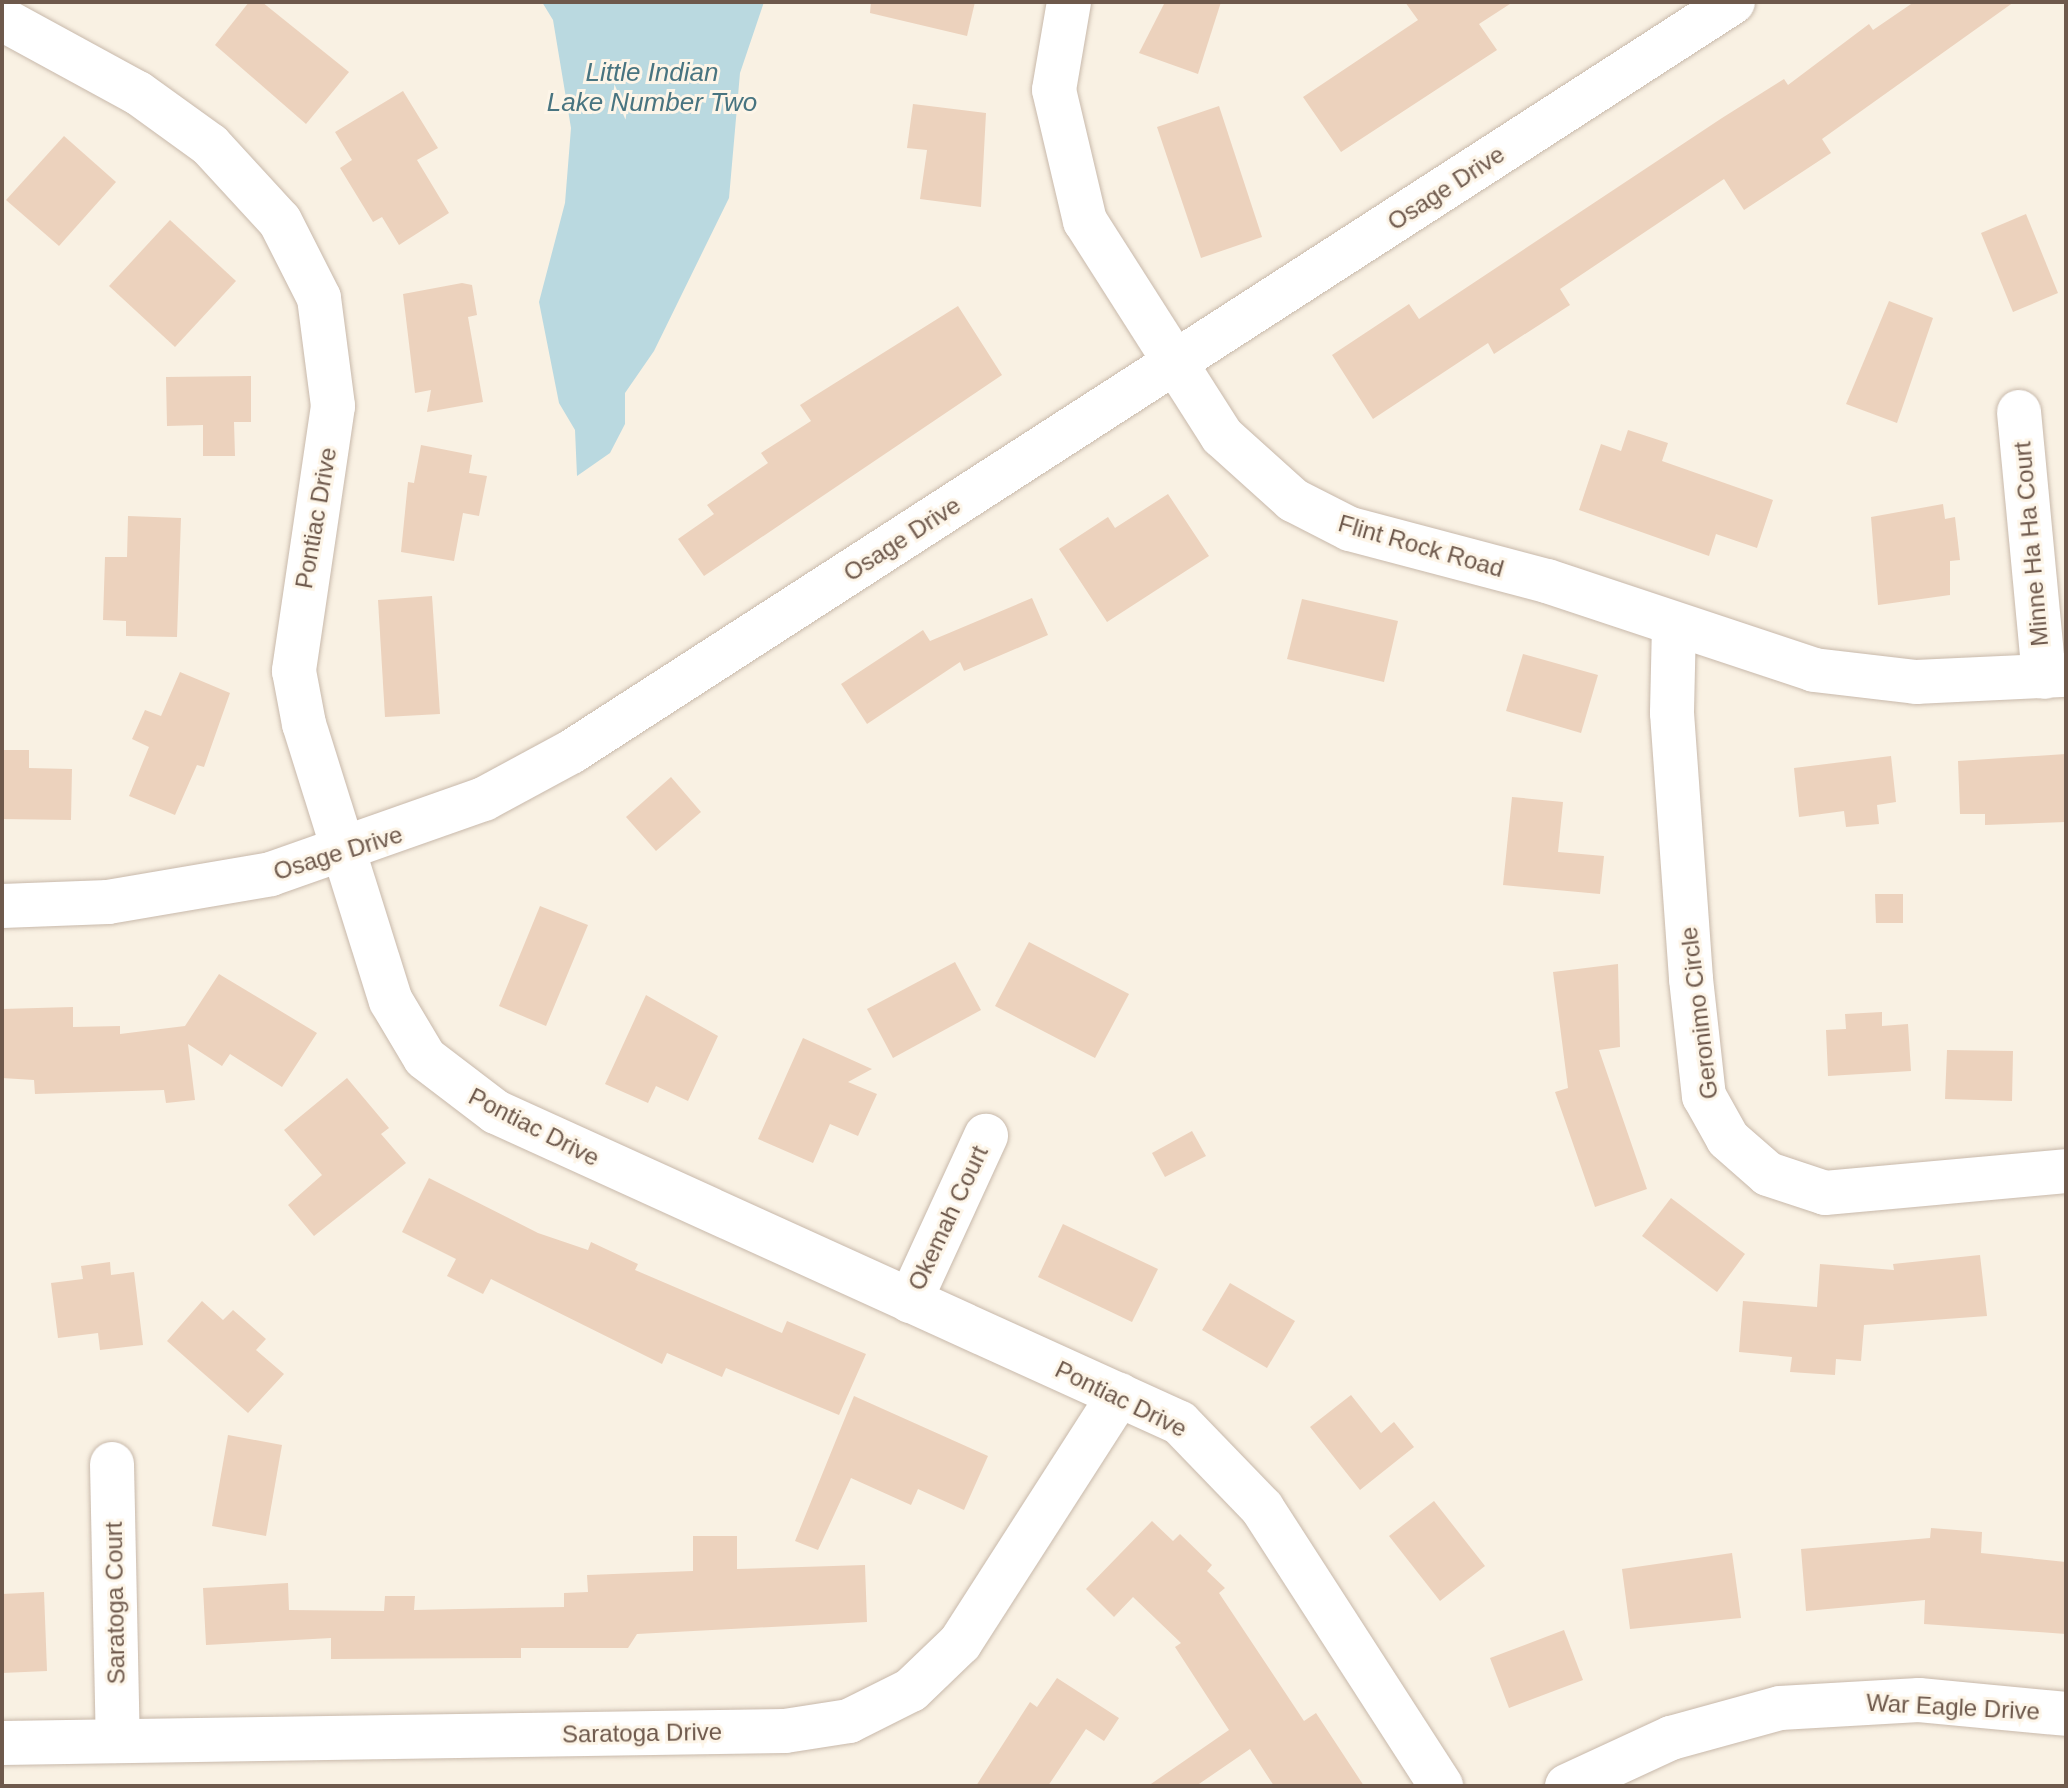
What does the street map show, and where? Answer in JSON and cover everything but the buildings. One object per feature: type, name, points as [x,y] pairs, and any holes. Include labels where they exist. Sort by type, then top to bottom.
[{"type":"street","name":"Flint Rock Road","points":[[1069,2],[1054,90],[1068,173],[1104,259],[1171,366],[1243,459],[1330,521],[1847,676],[1916,682],[2055,676]]},
{"type":"street","name":"Osage Drive","points":[[2,906],[176,893],[343,851],[435,822],[571,752],[1733,2]]},
{"type":"street","name":"Pontiac Drive","points":[[2,19],[138,93],[210,145],[280,221],[309,274],[326,329],[333,406],[294,671],[343,851],[391,1001],[425,1058],[464,1094],[1180,1423],[1232,1470],[1441,1786]]},
{"type":"street","name":"Minne Ha Ha Court","points":[[2019,412],[2055,676]]},
{"type":"street","name":"Geronimo Circle","points":[[1674,624],[1672,713],[1691,979],[1704,1096],[1728,1139],[1768,1174],[1825,1193],[2066,1171]]},
{"type":"street","name":"Okemah Court","points":[[910,1301],[986,1136]]},
{"type":"street","name":"Saratoga Drive","points":[[2,1743],[785,1731],[849,1721],[911,1690],[960,1643],[1119,1395]]},
{"type":"street","name":"Saratoga Court","points":[[112,1464],[118,1741]]},
{"type":"street","name":"War Eagle Drive","points":[[1567,1786],[1671,1738],[1780,1708],[1919,1700],[2066,1714]]},
{"type":"water","name":"Little Indian Lake Number Two","points":[[542,2],[764,2],[740,73],[729,198],[654,351],[625,393],[625,424],[610,453],[577,476],[575,430],[559,403],[539,302],[565,203],[571,128],[553,20]]}]
